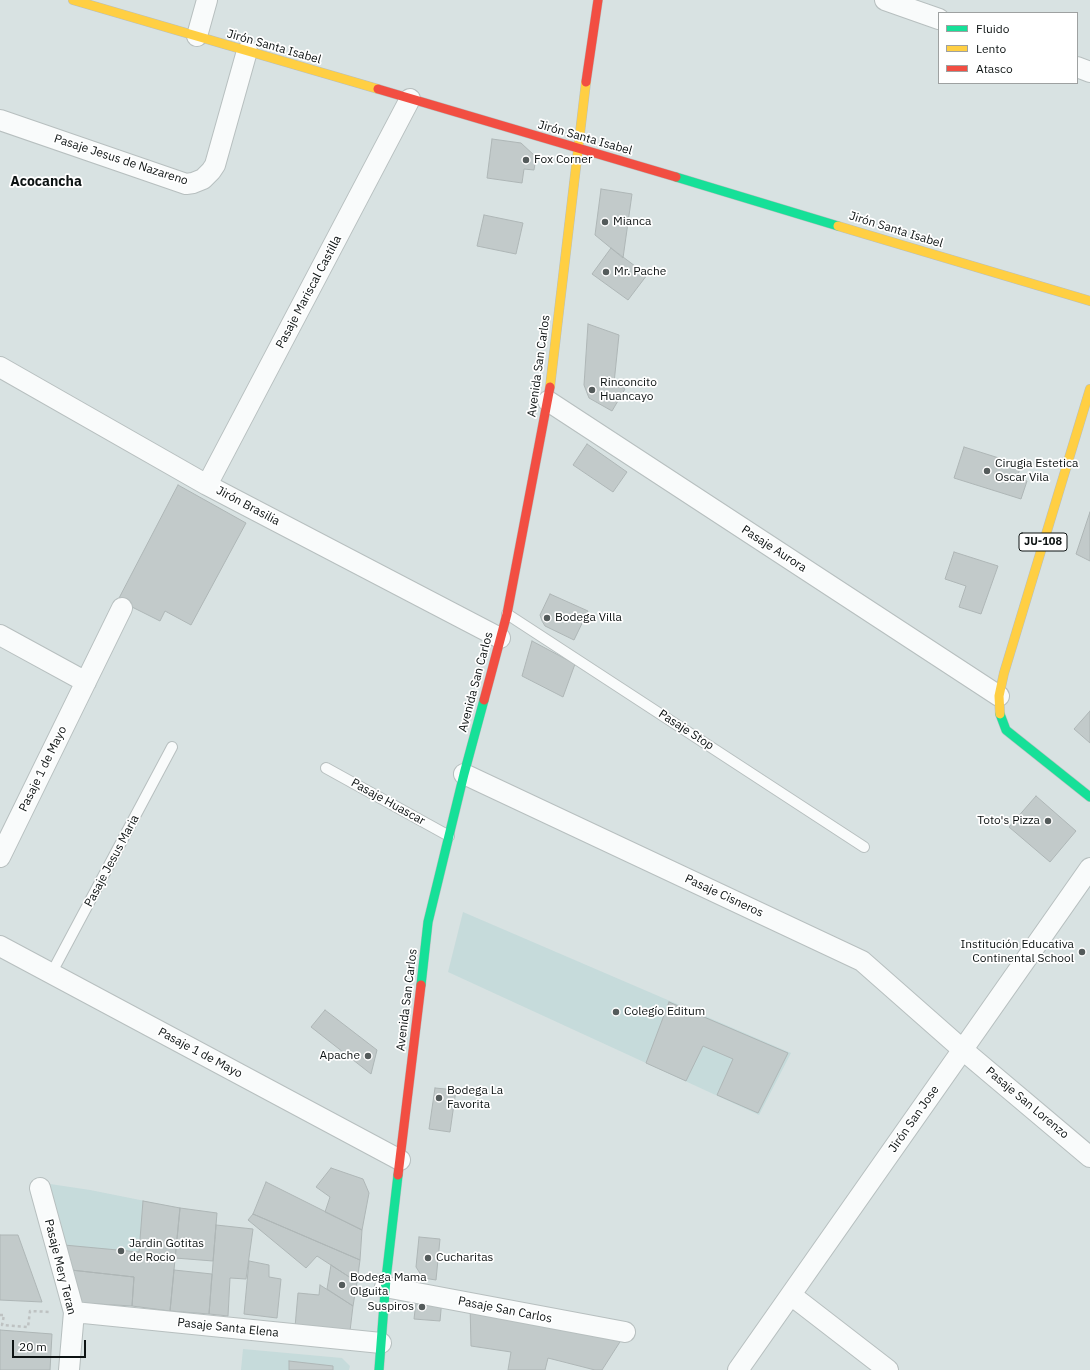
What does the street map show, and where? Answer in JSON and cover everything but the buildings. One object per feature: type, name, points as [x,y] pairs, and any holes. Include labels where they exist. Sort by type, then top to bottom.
[{"type":"main road","name":"Jirón Santa Isabel","points":[[73,0],[578,148],[1090,301]]},
{"type":"main road","name":"Avenida San Carlos","points":[[379,1370],[385,1287],[428,922],[464,774],[507,614],[548,401],[578,148],[598,0]]},
{"type":"main road","name":"JU-108","points":[[1090,389],[1004,673],[999,696],[1000,715],[1006,730],[1090,797]]},
{"type":"street","points":[[197,36],[207,0]]},
{"type":"street","points":[[896,2],[938,19]]},
{"type":"street","name":"Pasaje Jesus de Nazareno","points":[[0,120],[186,184],[193,184],[203,179],[211,172],[215,165],[247,51]]},
{"type":"street","points":[[1078,67],[1090,72]]},
{"type":"street","name":"Pasaje Mariscal Castilla","points":[[207,485],[410,99]]},
{"type":"street","name":"Jirón Brasilia","points":[[0,367],[207,485],[500,638]]},
{"type":"street","name":"Pasaje Aurora","points":[[548,401],[999,696]]},
{"type":"street","name":"Pasaje 1 de Mayo","points":[[0,857],[122,608]]},
{"type":"street","points":[[0,635],[86,682]]},
{"type":"street","name":"Pasaje Cisneros","points":[[464,774],[862,961],[963,1050]]},
{"type":"street","name":"Jirón San Jose","points":[[738,1370],[1090,868]]},
{"type":"street","name":"Pasaje 1 de Mayo","points":[[0,946],[400,1160]]},
{"type":"street","name":"Pasaje San Lorenzo","points":[[963,1050],[1090,1157]]},
{"type":"street","name":"Pasaje Mery Teran","points":[[40,1188],[74,1312],[68,1370]]},
{"type":"street","name":"Pasaje San Carlos","points":[[385,1287],[625,1332]]},
{"type":"street","points":[[791,1295],[888,1370]]},
{"type":"street","name":"Pasaje Santa Elena","points":[[74,1312],[381,1343]]},
{"type":"lane","name":"Pasaje Stop","points":[[507,614],[864,847]]},
{"type":"lane","name":"Pasaje Jesus Maria","points":[[51,974],[172,748]]},
{"type":"lane","name":"Pasaje Huascar","points":[[326,768],[450,836]]},
{"type":"path","points":[[0,1315],[4,1315],[2,1325],[28,1328],[30,1312],[74,1312]]},
{"type":"shaded area","name":"Colegío Editum","points":[[463,912],[791,1053],[759,1115],[448,972]]},
{"type":"shaded area","name":"Jardin Gotitas de Rocio","points":[[50,1184],[90,1190],[180,1208],[170,1311],[132,1306],[134,1277],[71,1270]]},
{"type":"shaded area","points":[[243,1349],[342,1358],[350,1366],[349,1370],[241,1370]]},
{"type":"traffic: fast","points":[[676,177],[838,226]]},
{"type":"traffic: fast","points":[[421,985],[428,922],[464,774],[484,700]]},
{"type":"traffic: fast","points":[[1000,714],[1006,730],[1090,797]]},
{"type":"traffic: fast","points":[[379,1370],[386,1279],[398,1175]]},
{"type":"traffic: slow","points":[[73,0],[378,89]]},
{"type":"traffic: slow","points":[[550,387],[586,82]]},
{"type":"traffic: slow","points":[[838,226],[1090,301]]},
{"type":"traffic: slow","points":[[1000,714],[999,696],[1004,673],[1090,389]]},
{"type":"traffic: jam","points":[[586,82],[598,0]]},
{"type":"traffic: jam","points":[[378,89],[676,177]]},
{"type":"traffic: jam","points":[[484,700],[507,614],[550,387]]},
{"type":"traffic: jam","points":[[398,1175],[421,985]]},
{"type":"place","name":"Fox Corner","points":[[526,160]]},
{"type":"place","name":"Mianca","points":[[605,222]]},
{"type":"place","name":"Mr. Pache","points":[[606,272]]},
{"type":"place","name":"Rinconcito Huancayo","points":[[592,390]]},
{"type":"place","name":"Cirugia Estetica Oscar Vila","points":[[987,471]]},
{"type":"place","name":"Bodega Villa","points":[[547,618]]},
{"type":"place","name":"Toto's Pizza","points":[[1048,821]]},
{"type":"place","name":"Institución Educativa Continental School","points":[[1082,952]]},
{"type":"place","name":"Colegío Editum","points":[[616,1012]]},
{"type":"place","name":"Apache","points":[[368,1056]]},
{"type":"place","name":"Bodega La Favorita","points":[[439,1098]]},
{"type":"place","name":"Jardin Gotitas de Rocio","points":[[121,1251]]},
{"type":"place","name":"Cucharitas","points":[[428,1258]]},
{"type":"place","name":"Bodega Mama Olguita","points":[[342,1285]]},
{"type":"place","name":"Suspiros","points":[[422,1307]]},
{"type":"district","name":"Acocancha","points":[[46,182]]}]
